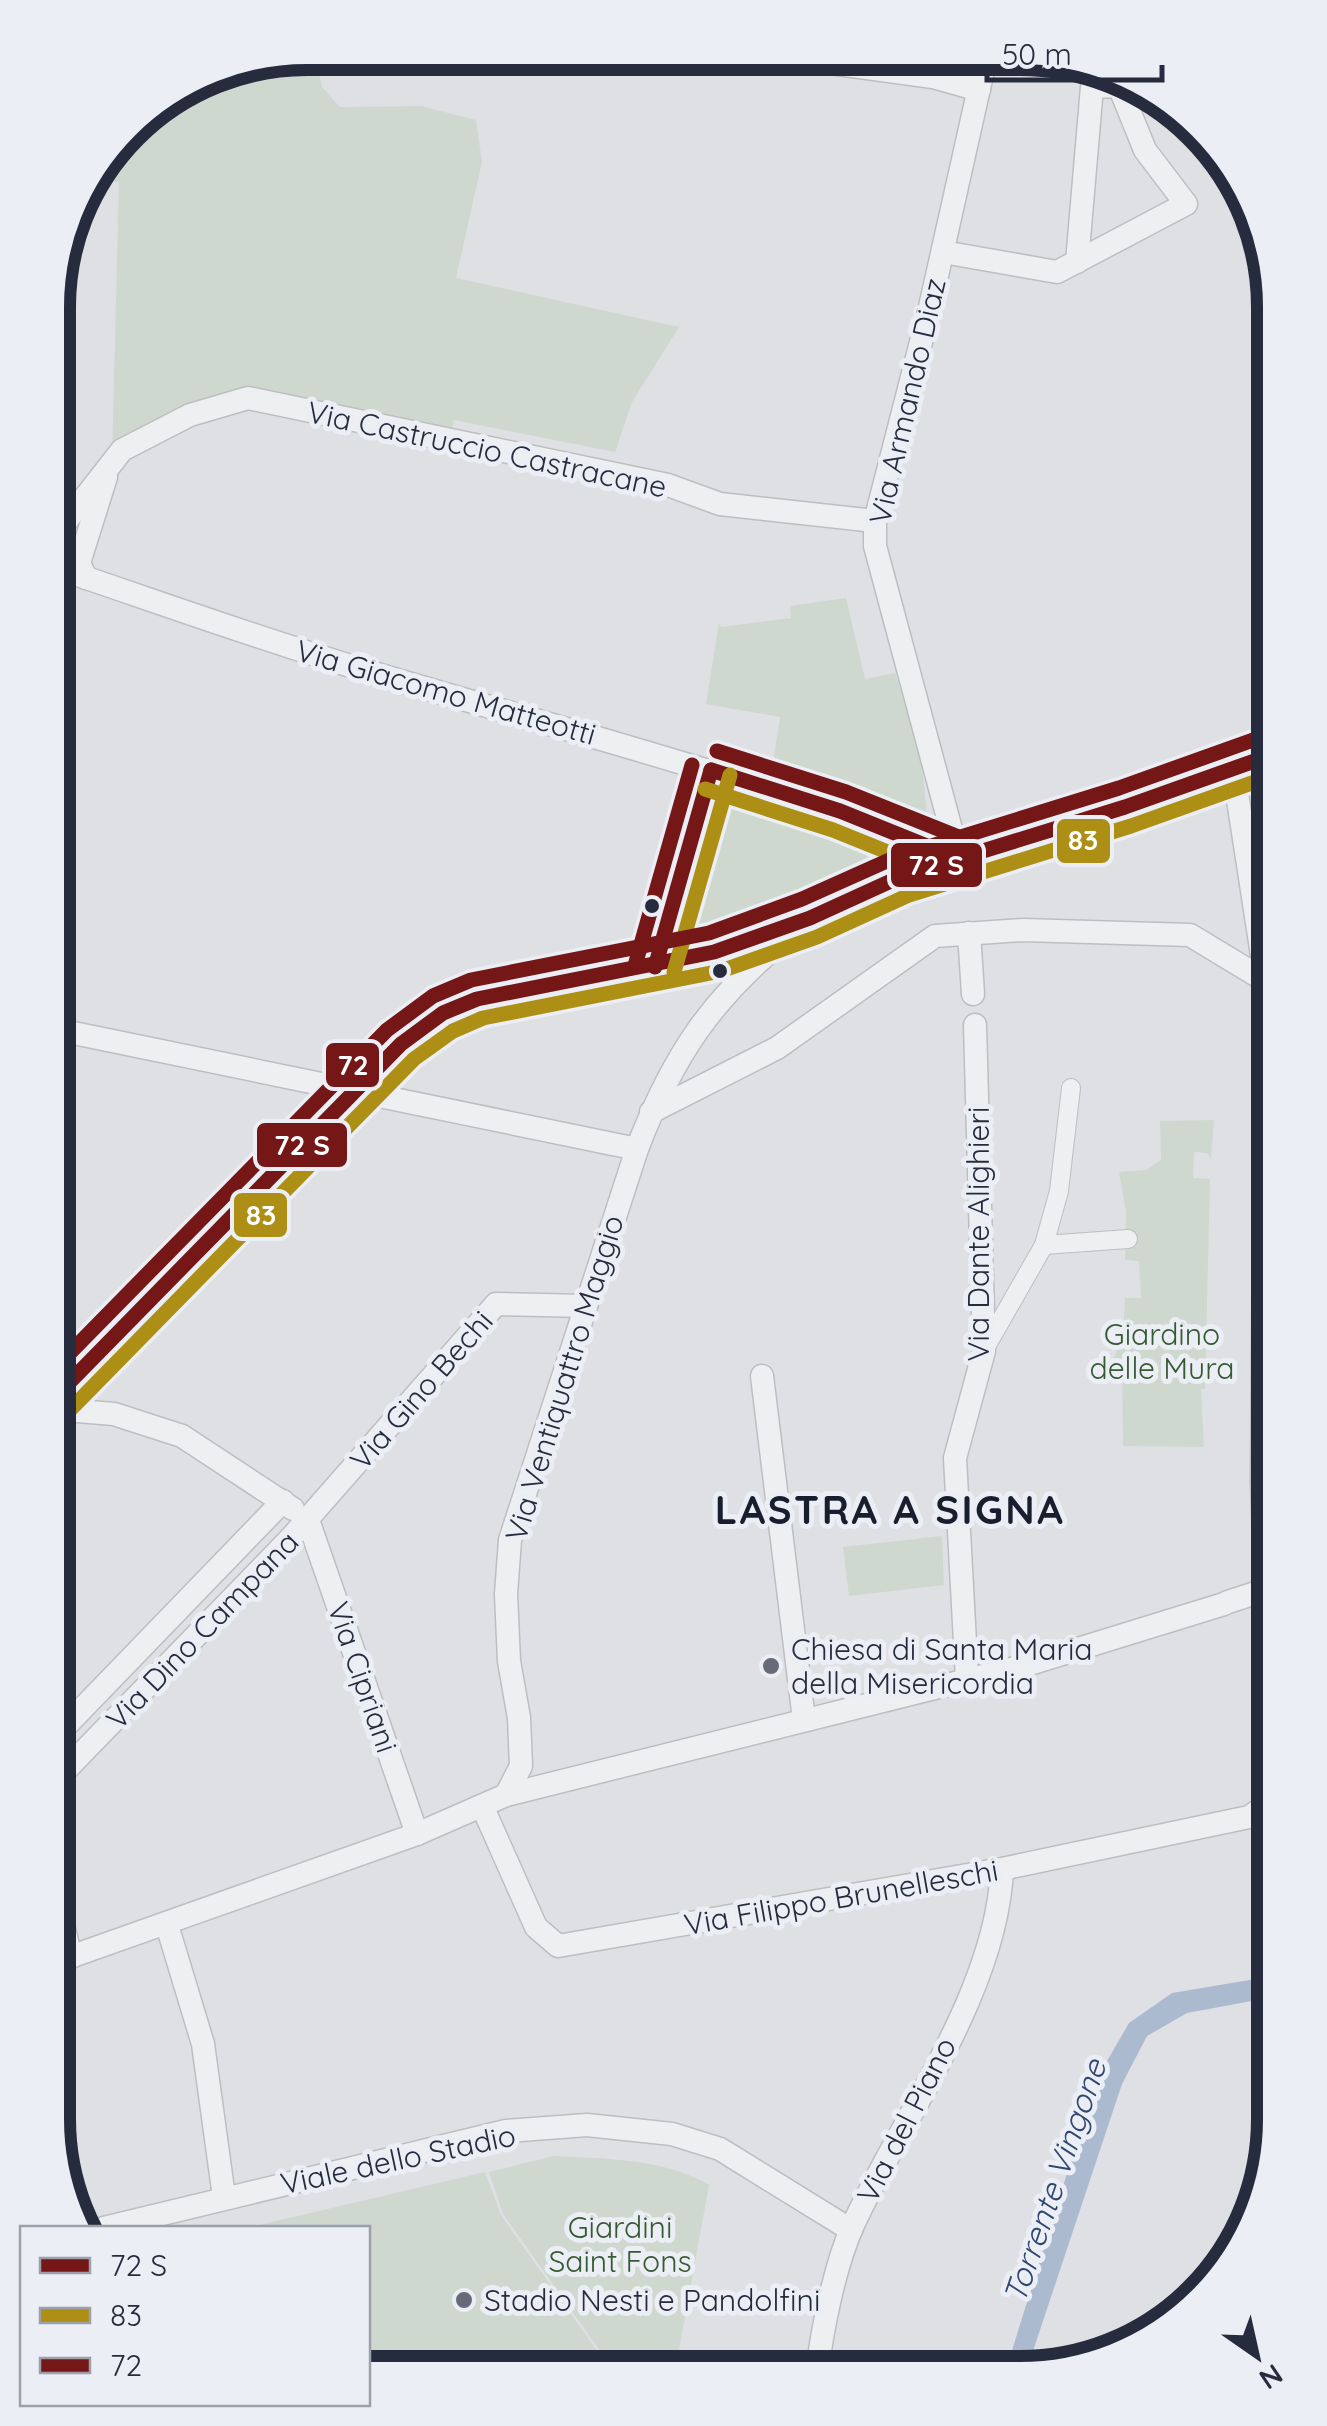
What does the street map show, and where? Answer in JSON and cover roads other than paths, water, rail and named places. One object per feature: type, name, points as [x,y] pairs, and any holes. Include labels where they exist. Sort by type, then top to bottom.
[{"type":"main road","points":[[70,1376],[401,1044],[443,1013],[476,998],[655,967],[810,918],[902,876],[1126,808],[1257,760]]},
{"type":"street","points":[[883,70],[933,77],[979,90]]},
{"type":"street","name":"Via Armando Diaz","points":[[959,859],[875,546],[875,521],[983,70]]},
{"type":"street","points":[[1078,262],[1092,87],[1105,86]]},
{"type":"street","points":[[942,252],[1057,272],[1186,204],[1144,150],[1121,92]]},
{"type":"street","name":"Via Castruccio Castracane","points":[[70,516],[112,460],[190,415],[248,398],[637,478],[720,504],[875,521]]},
{"type":"street","points":[[86,578],[79,563],[112,460]]},
{"type":"street","name":"Via Giacomo Matteotti","points":[[70,572],[142,600],[342,663],[840,811],[959,859]]},
{"type":"street","points":[[655,967],[710,770]]},
{"type":"street","points":[[1236,787],[1257,921]]},
{"type":"street","name":"Via Giacomo Matteotti","points":[[840,811],[878,844],[902,876]]},
{"type":"street","name":"Via Ventiquattro Maggio","points":[[506,1795],[520,1766],[519,1718],[508,1661],[506,1594],[510,1540],[637,1149],[651,1112],[704,1015],[733,982],[810,918]]},
{"type":"street","points":[[651,1112],[776,1048],[935,936],[1023,930],[1190,935],[1257,975]]},
{"type":"street","points":[[969,933],[973,994]]},
{"type":"street","name":"Via Dante Alighieri","points":[[967,1680],[955,1458],[984,1350],[975,1024]]},
{"type":"street","points":[[70,1032],[637,1149]]},
{"type":"street","points":[[984,1350],[1044,1245],[1059,1191],[1071,1088]]},
{"type":"street","points":[[1044,1245],[1128,1239]]},
{"type":"street","name":"Via Gino Bechi","points":[[308,1520],[496,1304],[586,1306]]},
{"type":"street","points":[[762,1376],[804,1720]]},
{"type":"street","points":[[70,1410],[114,1414],[168,1431],[308,1520]]},
{"type":"street","name":"Via Dino Campana","points":[[70,1721],[283,1501]]},
{"type":"street","name":"Via Dino Campana","points":[[70,1765],[308,1520]]},
{"type":"street","name":"Via Cipriani","points":[[308,1520],[418,1834]]},
{"type":"street","points":[[70,1957],[418,1834],[506,1795],[967,1680],[1256,1593]]},
{"type":"street","name":"Via Filippo Brunelleschi","points":[[483,1808],[536,1927],[558,1946],[1002,1869],[1249,1817],[1256,1812]]},
{"type":"street","name":"Via del Piano","points":[[820,2356],[850,2230],[982,1962],[1001,1894],[1002,1869]]},
{"type":"street","points":[[167,1925],[203,2044],[224,2198]]},
{"type":"street","name":"Viale dello Stadio","points":[[112,2226],[506,2132],[587,2125],[672,2134],[720,2150],[850,2230]]},
{"type":"water","points":[[1256,1979],[1256,2000],[1187,2013],[1147,2036],[1122,2084],[1032,2355],[1010,2356],[1096,2080],[1129,2023],[1172,1993]]},
{"type":"place","name":"Chiesa di Santa Maria della Misericordia","points":[[771,1666]]},
{"type":"place","name":"Stadio Nesti e Pandolfini","points":[[464,2300]]},
{"type":"district","name":"LASTRA A SIGNA","points":[[890,1509]]},
{"type":"park label","name":"Giardino delle Mura","points":[[1162,1351]]},
{"type":"park label","name":"Giardini Saint Fons","points":[[620,2244]]},
{"type":"water label","name":"Torrente Vingone","points":[[1054,2181]]}]
